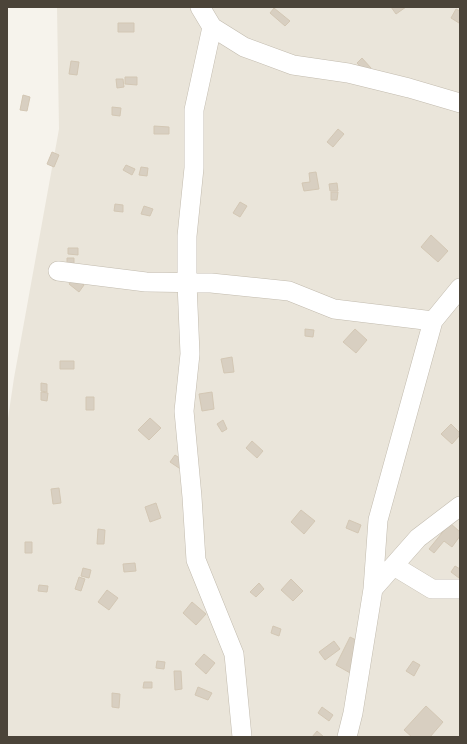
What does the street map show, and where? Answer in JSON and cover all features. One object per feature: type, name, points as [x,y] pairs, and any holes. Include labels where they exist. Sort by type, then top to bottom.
[{"type":"street","points":[[200,7],[212,27],[244,47],[293,64],[348,73],[409,88],[460,103]]},
{"type":"street","points":[[212,27],[194,110],[194,168],[187,236],[190,354],[184,411],[196,560],[234,654],[242,737]]},
{"type":"street","points":[[58,271],[146,282],[211,284],[289,291],[334,309],[433,321]]},
{"type":"street","points":[[347,737],[354,713],[373,589],[378,520],[433,321],[460,288]]},
{"type":"street","points":[[373,589],[418,538],[460,506]]},
{"type":"street","points":[[394,566],[432,589],[460,589]]},
{"type":"shaded area","points":[[57,7],[460,7],[460,737],[7,737],[7,425],[14,378],[59,129]]},
{"type":"building","points":[[391,7],[406,7],[396,14]]},
{"type":"building","points":[[274,8],[290,21],[285,26],[270,13]]},
{"type":"building","points":[[456,9],[460,11],[459,23],[451,18]]},
{"type":"building","points":[[118,23],[134,23],[134,32],[118,32]]},
{"type":"building","points":[[362,58],[371,68],[365,72],[357,63]]},
{"type":"building","points":[[71,61],[79,62],[77,75],[69,74]]},
{"type":"building","points":[[125,77],[137,77],[137,85],[125,84]]},
{"type":"building","points":[[116,79],[123,79],[124,87],[117,88]]},
{"type":"building","points":[[23,95],[30,97],[27,111],[20,110]]},
{"type":"building","points":[[112,107],[121,108],[120,116],[112,115]]},
{"type":"building","points":[[154,126],[169,127],[169,134],[154,134]]},
{"type":"building","points":[[338,129],[344,134],[333,147],[327,142]]},
{"type":"building","points":[[52,152],[59,155],[54,167],[47,164]]},
{"type":"building","points":[[126,165],[135,169],[132,175],[123,170]]},
{"type":"building","points":[[141,167],[148,168],[147,176],[139,175]]},
{"type":"building","points":[[316,172],[319,189],[304,191],[302,183],[310,182],[309,173]]},
{"type":"building","points":[[337,183],[338,191],[330,191],[329,184]]},
{"type":"building","points":[[331,192],[338,192],[337,200],[331,200]]},
{"type":"building","points":[[240,202],[247,206],[240,217],[233,213]]},
{"type":"building","points":[[115,204],[123,205],[123,212],[114,211]]},
{"type":"building","points":[[144,206],[153,209],[150,216],[141,214]]},
{"type":"building","points":[[431,235],[448,251],[438,262],[421,247]]},
{"type":"building","points":[[68,248],[78,248],[78,255],[68,254]]},
{"type":"building","points":[[67,258],[74,258],[74,266],[67,266]]},
{"type":"building","points":[[74,278],[84,285],[79,292],[69,284]]},
{"type":"building","points":[[305,329],[314,330],[313,337],[305,336]]},
{"type":"building","points":[[355,329],[367,340],[356,353],[343,342]]},
{"type":"building","points":[[232,357],[234,372],[224,373],[221,359]]},
{"type":"building","points":[[60,361],[74,361],[74,369],[60,369]]},
{"type":"building","points":[[41,383],[47,384],[47,392],[41,391]]},
{"type":"building","points":[[41,392],[48,393],[47,401],[41,400]]},
{"type":"building","points":[[212,392],[214,409],[202,411],[199,394]]},
{"type":"building","points":[[86,397],[94,397],[94,410],[86,410]]},
{"type":"building","points":[[150,418],[161,428],[149,440],[138,430]]},
{"type":"building","points":[[223,420],[227,429],[222,432],[217,424]]},
{"type":"building","points":[[451,424],[460,433],[452,444],[441,434]]},
{"type":"building","points":[[252,441],[263,451],[257,458],[246,448]]},
{"type":"building","points":[[175,455],[187,463],[182,470],[170,462]]},
{"type":"building","points":[[59,488],[61,503],[53,504],[51,489]]},
{"type":"building","points":[[156,503],[161,518],[150,522],[145,507]]},
{"type":"building","points":[[301,510],[315,521],[304,534],[291,522]]},
{"type":"building","points":[[349,520],[361,525],[358,533],[346,528]]},
{"type":"building","points":[[450,523],[460,532],[460,536],[452,547],[444,541],[434,553],[429,549]]},
{"type":"building","points":[[98,529],[105,530],[104,544],[97,544]]},
{"type":"building","points":[[25,542],[32,542],[32,553],[25,553]]},
{"type":"building","points":[[135,563],[136,571],[124,572],[123,564]]},
{"type":"building","points":[[455,566],[460,569],[459,578],[451,572]]},
{"type":"building","points":[[83,568],[91,570],[89,578],[81,576]]},
{"type":"building","points":[[79,577],[85,579],[81,591],[75,589]]},
{"type":"building","points":[[291,579],[303,591],[293,601],[281,590]]},
{"type":"building","points":[[259,583],[264,589],[256,597],[250,592]]},
{"type":"building","points":[[39,585],[48,586],[47,592],[38,591]]},
{"type":"building","points":[[107,590],[118,598],[109,610],[98,602]]},
{"type":"building","points":[[192,602],[206,614],[196,625],[183,613]]},
{"type":"building","points":[[273,626],[281,629],[279,636],[271,633]]},
{"type":"building","points":[[350,637],[366,645],[352,674],[336,665]]},
{"type":"building","points":[[334,641],[340,649],[325,660],[319,652]]},
{"type":"building","points":[[204,654],[215,663],[206,674],[195,664]]},
{"type":"building","points":[[157,661],[165,662],[164,669],[156,668]]},
{"type":"building","points":[[413,661],[420,665],[414,676],[406,671]]},
{"type":"building","points":[[174,671],[181,671],[182,689],[175,690]]},
{"type":"building","points":[[144,682],[152,682],[152,688],[143,688]]},
{"type":"building","points":[[198,687],[212,693],[208,700],[195,695]]},
{"type":"building","points":[[112,693],[120,694],[119,708],[112,707]]},
{"type":"building","points":[[426,706],[443,722],[430,737],[412,737],[404,730]]},
{"type":"building","points":[[322,707],[333,715],[329,721],[318,713]]},
{"type":"building","points":[[317,731],[324,737],[312,737]]}]
